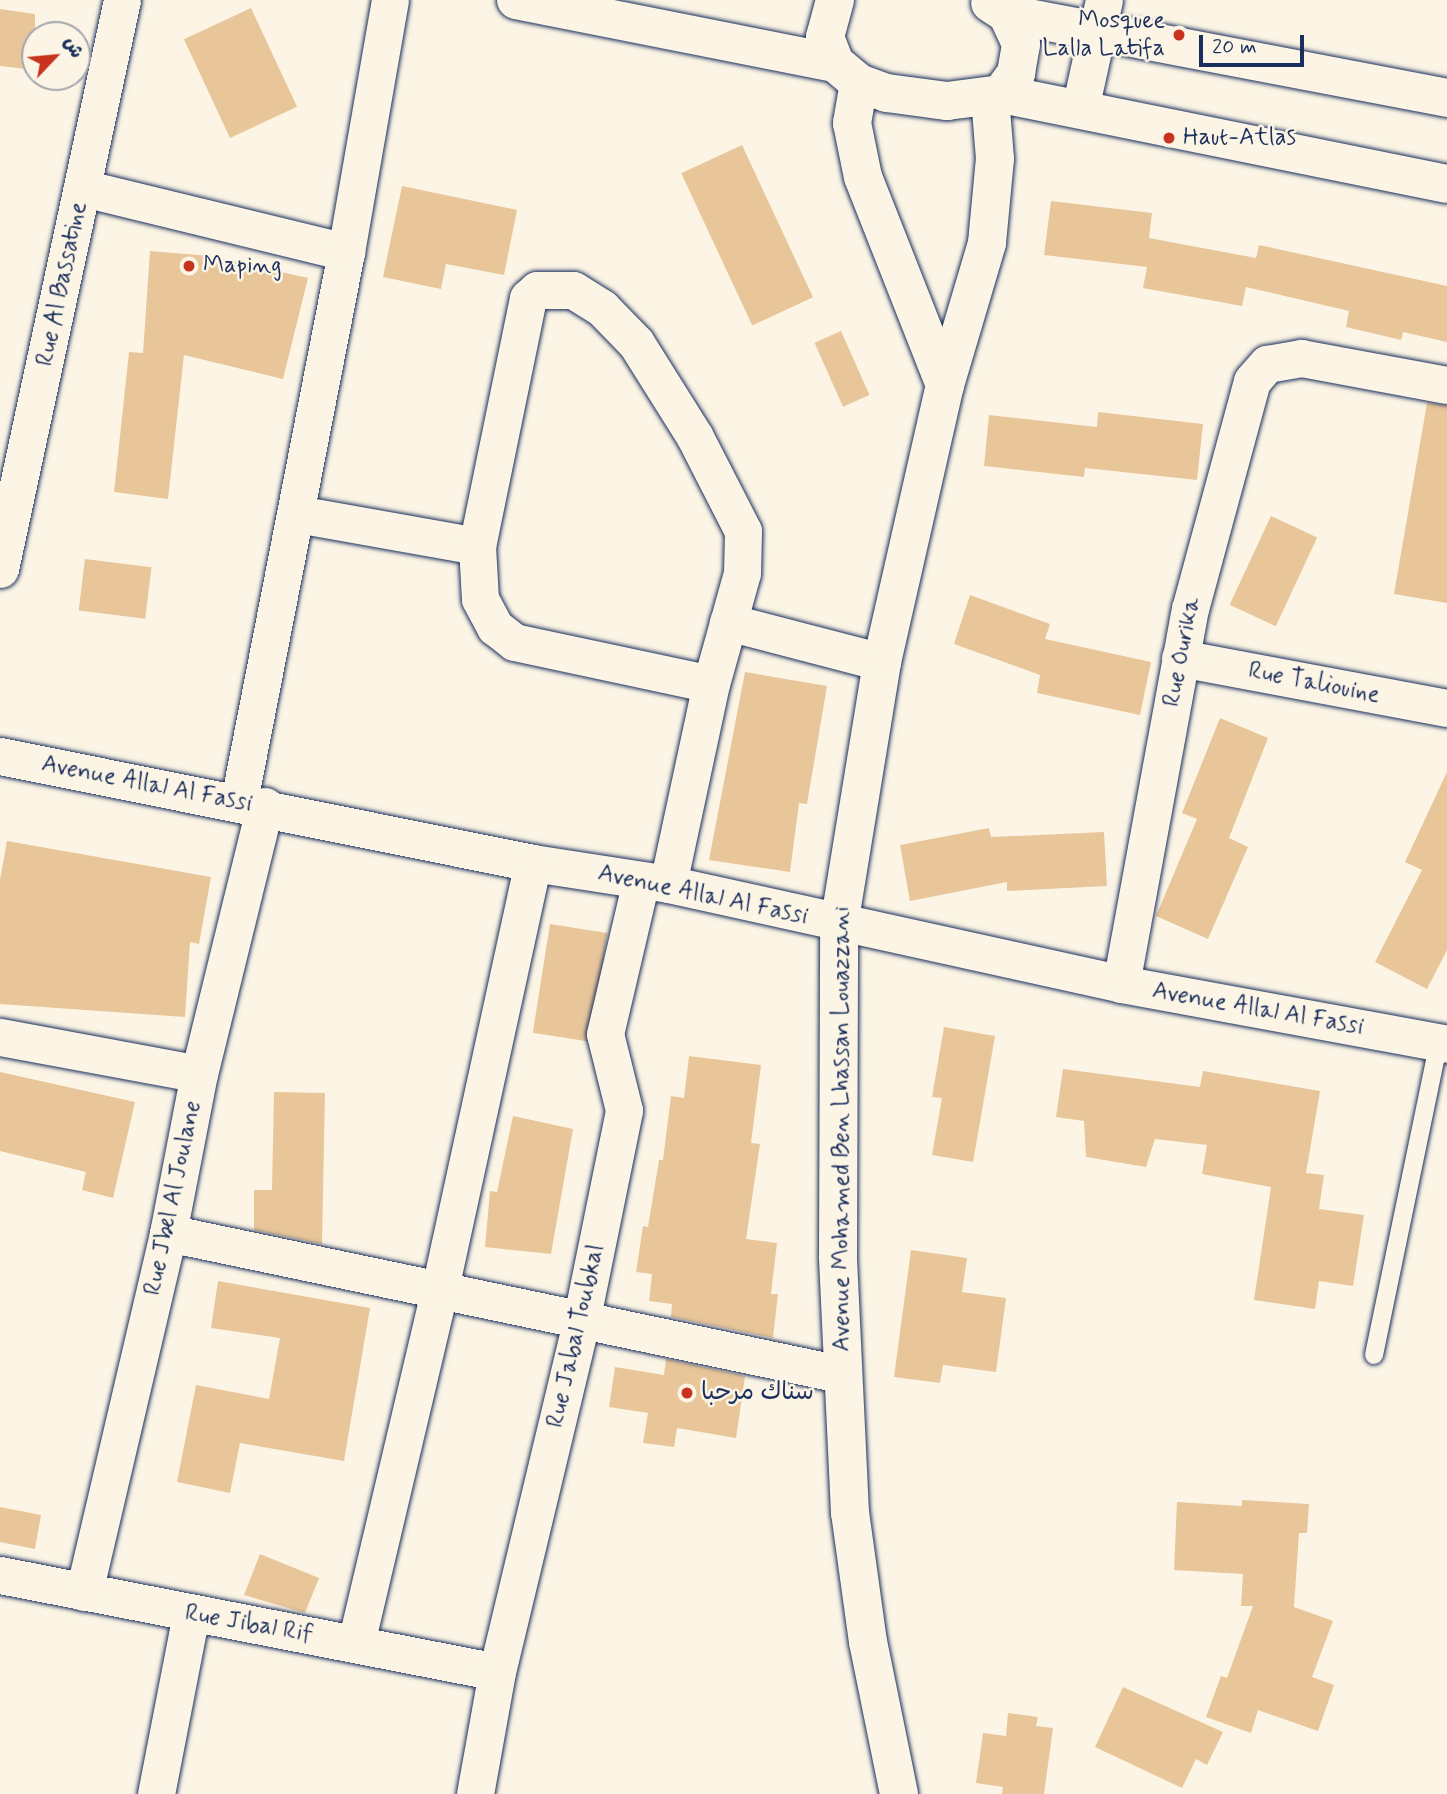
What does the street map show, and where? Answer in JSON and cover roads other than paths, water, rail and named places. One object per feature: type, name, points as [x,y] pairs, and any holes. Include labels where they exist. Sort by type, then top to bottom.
[{"type":"street","name":"Rue Al Bassatine","points":[[0,569],[122,0]]},
{"type":"street","name":"Rue Jbel Al Joulane","points":[[84,1592],[168,1233],[252,803],[296,514],[390,0]]},
{"type":"street","points":[[516,0],[847,73],[920,99],[995,95],[1080,109],[1447,184]]},
{"type":"street","points":[[835,0],[825,37],[847,73],[852,123],[863,177],[945,385]]},
{"type":"street","points":[[995,95],[1016,73],[1021,44],[996,7]]},
{"type":"street","points":[[996,7],[1101,15],[1447,98]]},
{"type":"street","points":[[1080,109],[1101,15]]},
{"type":"street","name":"Avenue Mohamed Ben Lhassan Louazzani","points":[[899,1794],[868,1642],[850,1513],[840,1374],[839,925],[882,662],[945,385],[987,243],[995,159],[995,95]]},
{"type":"street","points":[[83,188],[346,252]]},
{"type":"street","name":"Rue Jabal Toubkal","points":[[475,1794],[497,1672],[581,1322],[624,1110],[605,1034],[654,882],[745,554],[743,531],[733,508],[636,343],[602,308],[573,290],[549,287],[528,298],[477,546]]},
{"type":"street","name":"Rue Ourika","points":[[1121,984],[1180,658],[1252,381],[1267,364],[1301,358],[1447,384]]},
{"type":"street","points":[[296,514],[477,546],[480,600],[502,636],[546,652],[711,684]]},
{"type":"street","points":[[728,622],[882,662]]},
{"type":"street","name":"Rue Taliouine","points":[[1180,658],[1447,708]]},
{"type":"street","name":"Avenue Allal Al Fassi","points":[[0,755],[252,803],[533,863],[654,882],[839,925],[1121,984],[1443,1043]]},
{"type":"street","points":[[356,1643],[439,1293],[533,863]]},
{"type":"street","points":[[0,1037],[199,1074]]},
{"type":"street","points":[[168,1233],[439,1293],[840,1374]]},
{"type":"street","name":"Rue Jibal Rif","points":[[0,1575],[497,1672]]},
{"type":"street","points":[[156,1794],[191,1614]]},
{"type":"lane","points":[[1374,1354],[1443,1043]]},
{"type":"place","name":"Mosquee Lalla Latifa","points":[[1179,35]]},
{"type":"place","name":"Haut-Atlas","points":[[1169,138]]},
{"type":"place","name":"Maping","points":[[189,266]]},
{"type":"place","name":"سناك مرحبا","points":[[687,1393]]}]
